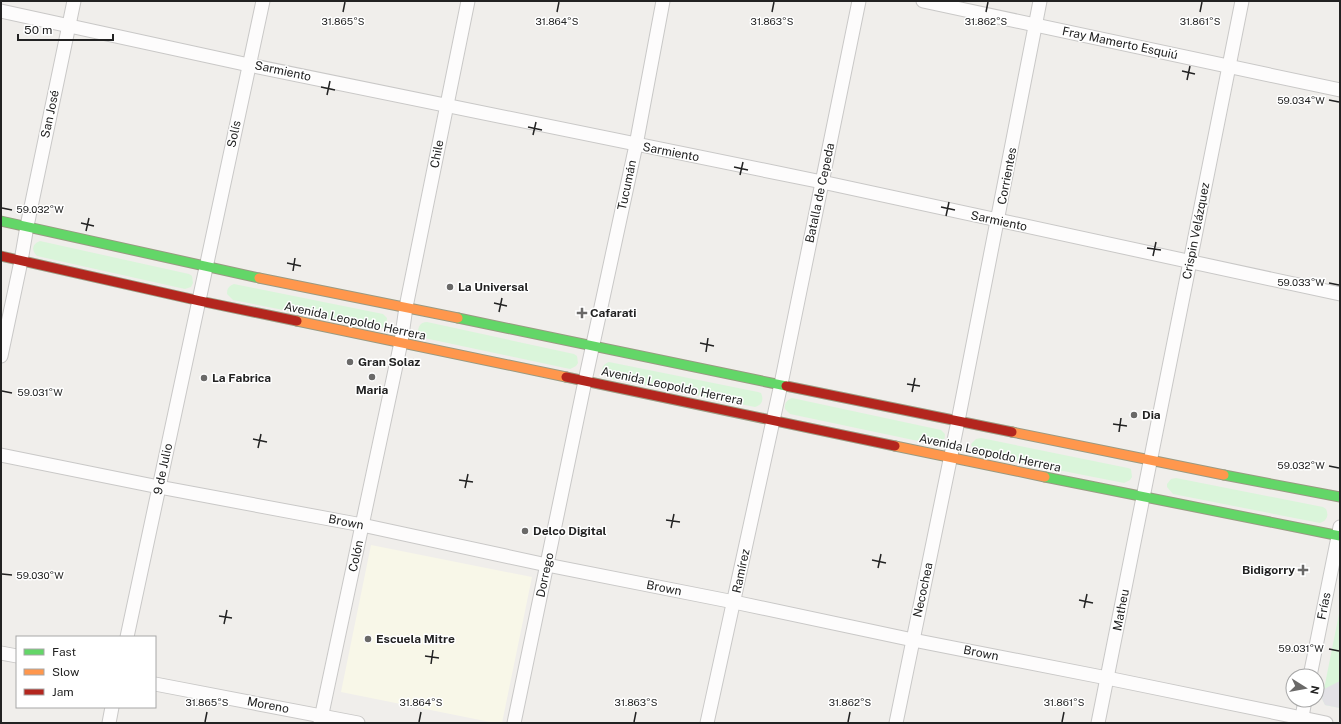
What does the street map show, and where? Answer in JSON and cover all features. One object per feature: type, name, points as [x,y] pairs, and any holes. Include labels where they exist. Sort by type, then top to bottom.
[{"type":"street","name":"San José","points":[[1,356],[74,1]]},
{"type":"street","name":"Solís","points":[[200,301],[263,1]]},
{"type":"street","name":"Chile","points":[[401,342],[406,306],[468,1]]},
{"type":"street","name":"Tucumán","points":[[585,380],[636,145],[663,1]]},
{"type":"street","name":"Batalla de Cepeda","points":[[773,419],[859,1]]},
{"type":"street","name":"Fray Mamerto Esquiú","points":[[923,1],[1340,90]]},
{"type":"street","name":"Corrientes","points":[[950,457],[998,221],[1040,1]]},
{"type":"street","name":"Crispin Velázquez","points":[[1143,497],[1242,1]]},
{"type":"street","name":"Sarmiento","points":[[1,11],[636,145],[822,182],[1340,294]]},
{"type":"street","name":"Avenida Leopoldo Herrera","points":[[1,221],[206,267],[406,306],[1150,461],[1340,497]]},
{"type":"street","name":"Avenida Leopoldo Herrera","points":[[1,256],[200,301],[1143,497],[1339,533]]},
{"type":"street","name":"9 de Julio","points":[[127,636],[200,301]]},
{"type":"street","name":"Colón","points":[[321,719],[401,342]]},
{"type":"street","name":"Dorrego","points":[[514,723],[585,380]]},
{"type":"street","name":"Ramírez","points":[[708,723],[773,419]]},
{"type":"street","name":"Brown","points":[[1,455],[362,525],[547,565],[1107,678],[1301,721],[1326,723]]},
{"type":"street","name":"Necochea","points":[[896,723],[950,457]]},
{"type":"street","name":"Matheu","points":[[1098,723],[1143,497]]},
{"type":"street","name":"Frías","points":[[1312,668],[1339,533]]},
{"type":"street","points":[[1,653],[16,656]]},
{"type":"street","name":"Moreno","points":[[156,684],[321,719],[358,723]]},
{"type":"street","points":[[109,723],[112,708]]},
{"type":"street","points":[[1301,721],[1303,708]]},
{"type":"shaded area","name":"Escuela Mitre","points":[[371,545],[532,577],[502,723],[495,723],[341,692]]},
{"type":"shaded area","points":[[1340,681],[1340,708],[1325,705],[1325,688]]},
{"type":"green space","points":[[40,241],[189,274],[192,276],[193,283],[191,287],[185,289],[37,256],[33,247]]},
{"type":"green space","points":[[234,284],[383,314],[387,318],[386,326],[380,329],[233,300],[227,292]]},
{"type":"green space","points":[[427,322],[574,354],[577,356],[578,363],[570,369],[424,338],[418,330],[419,326]]},
{"type":"green space","points":[[609,362],[758,392],[761,393],[762,396],[761,404],[755,407],[608,378],[602,370]]},
{"type":"green space","points":[[792,398],[941,430],[945,434],[945,438],[937,445],[790,414],[785,409],[785,403]]},
{"type":"green space","points":[[981,438],[1128,468],[1131,469],[1132,477],[1124,483],[977,454],[973,450],[971,444],[976,439]]},
{"type":"green space","points":[[1176,478],[1323,507],[1327,511],[1327,516],[1324,521],[1320,523],[1173,494],[1167,487],[1167,484],[1171,479]]},
{"type":"green space","points":[[1340,609],[1340,708],[1325,705],[1325,684]]},
{"type":"traffic: fast","points":[[1,221],[259,278]]},
{"type":"traffic: fast","points":[[458,318],[786,386]]},
{"type":"traffic: fast","points":[[1224,475],[1340,497]]},
{"type":"traffic: fast","points":[[1045,477],[1340,536]]},
{"type":"traffic: slow","points":[[259,278],[458,318]]},
{"type":"traffic: slow","points":[[297,321],[566,377]]},
{"type":"traffic: slow","points":[[1012,432],[1224,475]]},
{"type":"traffic: slow","points":[[895,446],[1045,477]]},
{"type":"traffic: jam","points":[[1,256],[200,301],[297,321]]},
{"type":"traffic: jam","points":[[566,377],[895,446]]},
{"type":"traffic: jam","points":[[786,386],[1012,432]]},
{"type":"place","name":"La Universal","points":[[450,287]]},
{"type":"place","name":"Cafarati","points":[[582,313]]},
{"type":"place","name":"Gran Solaz","points":[[350,362]]},
{"type":"place","name":"Maria","points":[[372,377]]},
{"type":"place","name":"La Fabrica","points":[[204,378]]},
{"type":"place","name":"Dia","points":[[1134,415]]},
{"type":"place","name":"Delco Digital","points":[[525,531]]},
{"type":"place","name":"Bidigorry","points":[[1303,570]]},
{"type":"place","name":"Escuela Mitre","points":[[368,639]]}]
